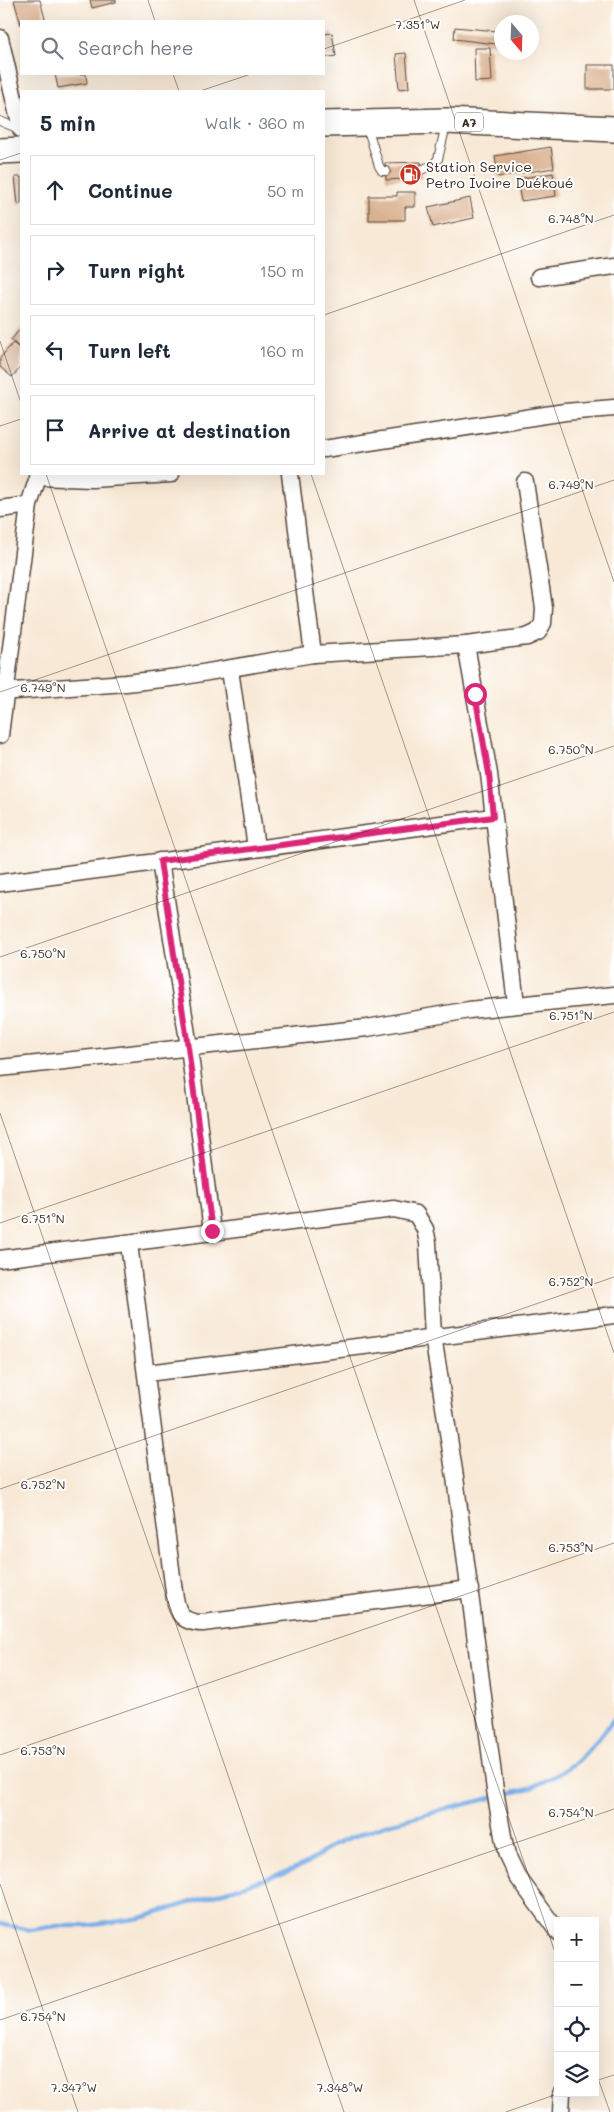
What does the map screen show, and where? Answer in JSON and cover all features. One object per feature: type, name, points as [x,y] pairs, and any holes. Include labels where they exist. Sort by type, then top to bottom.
[{"type":"main road","name":"A7","points":[[325,124],[446,121],[614,129]]},
{"type":"main road","points":[[0,151],[20,150]]},
{"type":"street","points":[[0,38],[20,126]]},
{"type":"street","points":[[539,277],[614,266]]},
{"type":"street","points":[[325,449],[565,412],[614,408]]},
{"type":"street","points":[[0,735],[2,692],[29,505],[38,476],[92,479],[155,475]]},
{"type":"street","points":[[290,475],[313,654]]},
{"type":"street","points":[[2,692],[126,683],[230,670],[313,654],[466,645],[527,637],[538,632],[543,624],[544,608],[525,482]]},
{"type":"street","points":[[0,509],[29,505]]},
{"type":"street","points":[[466,645],[489,774],[516,1004]]},
{"type":"street","points":[[230,670],[256,848]]},
{"type":"street","points":[[0,883],[493,817]]},
{"type":"street","points":[[160,861],[188,1047],[212,1231]]},
{"type":"street","points":[[0,1068],[367,1028],[469,1010],[516,1004],[614,996]]},
{"type":"street","points":[[0,1259],[394,1209],[416,1214],[425,1229],[428,1243],[434,1336],[470,1589],[495,1790],[504,1842],[507,1855],[517,1876],[554,1927]]},
{"type":"street","points":[[129,1244],[173,1584],[177,1609],[183,1616],[194,1622],[203,1623],[470,1589]]},
{"type":"street","points":[[147,1373],[614,1315]]},
{"type":"street","points":[[562,2097],[562,2112]]},
{"type":"lane","points":[[0,121],[20,130]]},
{"type":"lane","points":[[421,170],[433,165],[438,159],[446,121]]},
{"type":"lane","points":[[367,124],[377,162],[382,171],[386,171]]},
{"type":"building","points":[[14,0],[40,0],[45,19],[20,21]]},
{"type":"building","points":[[90,0],[116,0],[116,2],[92,8]]},
{"type":"building","points":[[455,27],[494,31],[494,44],[454,39]]},
{"type":"building","points":[[332,33],[336,56],[325,58],[325,34]]},
{"type":"building","points":[[474,48],[490,48],[492,81],[475,82]]},
{"type":"building","points":[[406,53],[409,88],[399,89],[396,54]]},
{"type":"building","points":[[587,65],[614,65],[614,89],[587,89]]},
{"type":"building","points":[[55,75],[86,75],[87,83],[58,88]]},
{"type":"building","points":[[551,147],[554,168],[498,177],[495,156]]},
{"type":"building","points":[[421,162],[422,178],[386,180],[385,163]]},
{"type":"building","points":[[553,173],[556,196],[521,201],[517,179]]},
{"type":"building","points":[[15,177],[20,177],[20,204],[18,204]]},
{"type":"building","points":[[397,192],[415,192],[415,207],[405,207],[405,220],[369,220],[369,196],[397,196]]},
{"type":"building","points":[[470,198],[474,218],[433,227],[428,207]]},
{"type":"building","points":[[20,329],[20,348],[11,340]]},
{"type":"building","points":[[13,343],[20,349],[20,368],[12,377],[0,367],[0,358]]},
{"type":"waterway","points":[[0,1924],[30,1930],[56,1926],[86,1926],[141,1918],[284,1873],[309,1862],[333,1845],[388,1824],[530,1788],[557,1775],[578,1761],[614,1719]]},
{"type":"place","name":"Station Service Petro Ivoire Duékoué","points":[[410,174]]},
{"type":"route","points":[[212,1231],[188,1047],[160,861],[493,817],[489,774],[475,694]]}]
